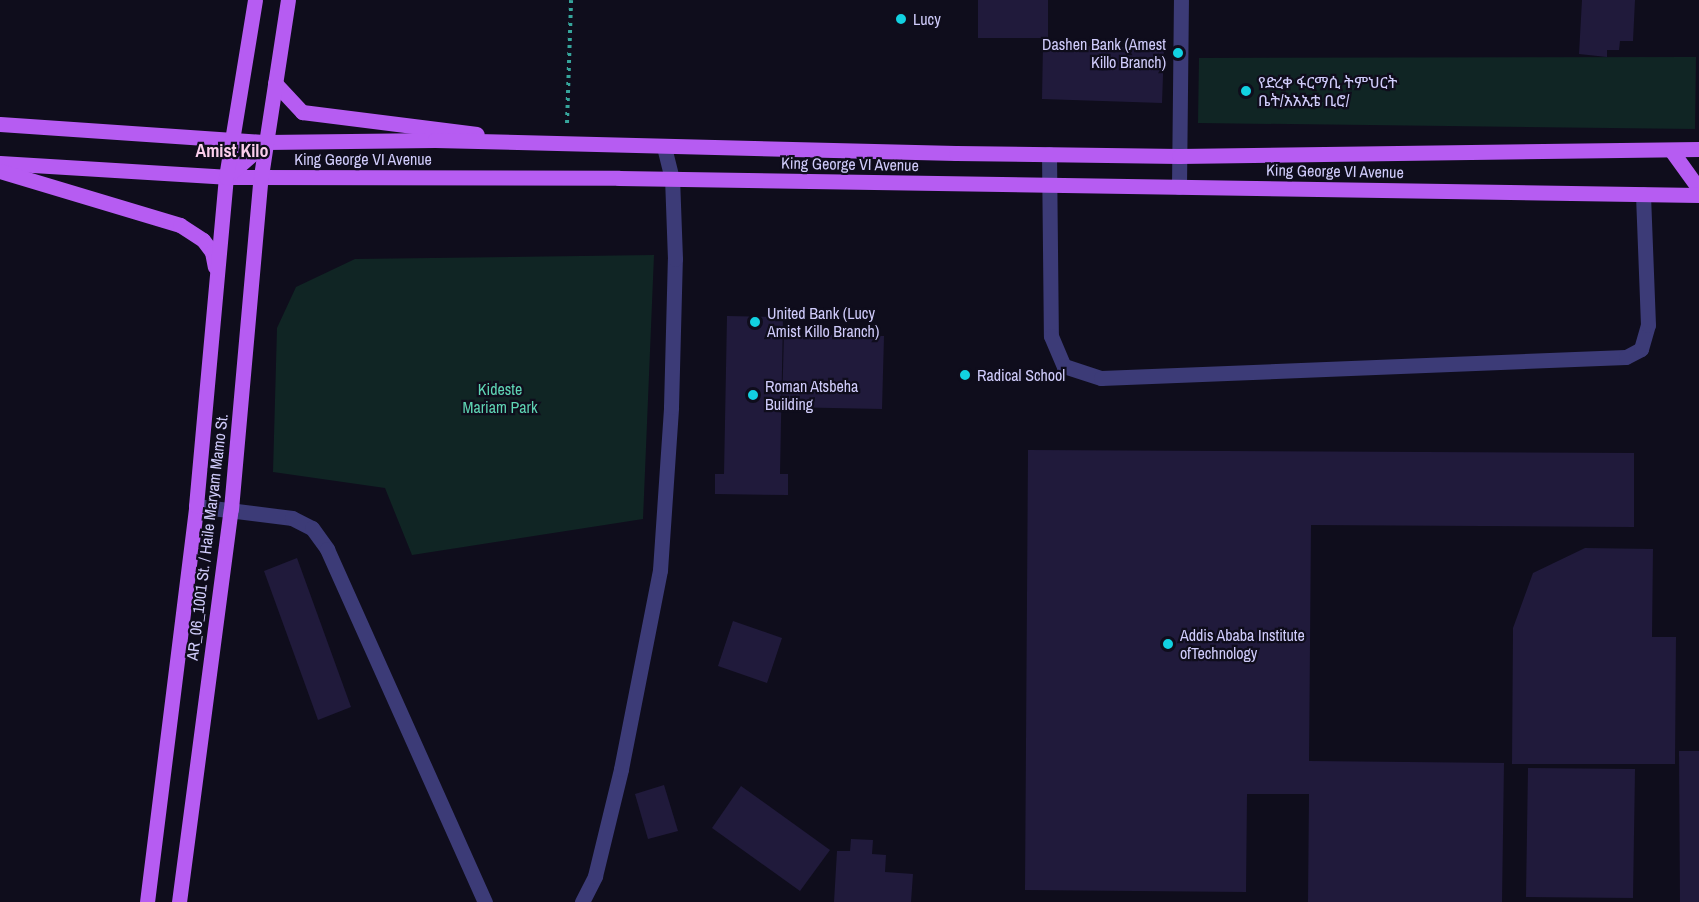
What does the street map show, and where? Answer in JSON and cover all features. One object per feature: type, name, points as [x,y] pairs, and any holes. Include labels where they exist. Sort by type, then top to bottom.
[{"type":"main road","points":[[147,902],[196,506],[226,177],[255,0]]},
{"type":"main road","name":"AR_06_1001 St. / Haile Maryam Mamo St.","points":[[179,902],[231,509],[261,176],[288,0]]},
{"type":"main road","points":[[275,83],[302,112],[375,118],[546,144]]},
{"type":"main road","points":[[0,124],[231,141]]},
{"type":"main road","name":"King George VI Avenue","points":[[231,141],[566,144],[1179,156],[1699,149]]},
{"type":"main road","points":[[226,177],[266,142]]},
{"type":"main road","points":[[1671,150],[1699,189]]},
{"type":"main road","name":"King George VI Avenue","points":[[0,163],[226,177],[1050,184],[1699,195]]},
{"type":"main road","points":[[0,171],[180,225],[203,240],[212,252],[217,277]]},
{"type":"street","points":[[1179,187],[1181,0]]},
{"type":"street","points":[[582,902],[595,876],[621,769],[660,570],[671,407],[675,258],[672,180],[664,147]]},
{"type":"street","points":[[1049,153],[1051,336],[1064,366],[1101,378],[1626,357],[1641,349],[1648,325],[1643,194]]},
{"type":"street","points":[[196,506],[292,518],[312,528],[327,549],[485,902]]},
{"type":"path","points":[[566,144],[572,0]]},
{"type":"green space","points":[[1696,57],[1695,129],[1198,123],[1199,58]]},
{"type":"green space","name":"Kideste Mariam Park","points":[[654,255],[643,519],[412,555],[385,488],[273,472],[277,328],[296,287],[355,259]]},
{"type":"building","points":[[978,0],[1048,0],[1048,38],[978,38]]},
{"type":"building","points":[[1582,0],[1635,0],[1633,41],[1620,41],[1619,50],[1607,50],[1607,57],[1579,54]]},
{"type":"building","points":[[1043,45],[1164,48],[1162,103],[1042,99]]},
{"type":"building","name":"Roman Atsbeha Building","points":[[727,316],[783,317],[780,474],[788,474],[788,495],[715,494],[715,474],[724,474]]},
{"type":"building","points":[[784,334],[884,336],[882,409],[782,407]]},
{"type":"building","name":"Addis Ababa Institute ofTechnology","points":[[1028,450],[1634,453],[1634,527],[1311,525],[1309,761],[1504,763],[1502,902],[1308,902],[1309,794],[1247,794],[1246,892],[1025,890]]},
{"type":"building","points":[[1585,548],[1653,549],[1652,637],[1676,637],[1675,764],[1512,764],[1513,628],[1533,573]]},
{"type":"building","points":[[297,558],[351,707],[318,720],[264,571]]},
{"type":"building","points":[[733,621],[782,638],[767,683],[718,666]]},
{"type":"building","points":[[1679,751],[1699,751],[1699,902],[1680,902]]},
{"type":"building","points":[[1528,768],[1635,769],[1633,898],[1526,897]]},
{"type":"building","points":[[664,785],[678,831],[648,839],[635,794]]},
{"type":"building","points":[[741,786],[830,850],[800,891],[712,828]]},
{"type":"building","points":[[851,839],[873,840],[872,854],[886,855],[885,872],[913,874],[911,902],[834,902],[837,851],[850,851]]},
{"type":"place","name":"Lucy","points":[[901,19]]},
{"type":"place","name":"Dashen Bank (Amest Killo Branch)","points":[[1178,53]]},
{"type":"place","name":"የድረቀ ፋርማሲ ትምህርት ቤት/አአኢቴ ቢሮ/","points":[[1246,91]]},
{"type":"place","name":"United Bank (Lucy Amist Killo Branch)","points":[[755,322]]},
{"type":"place","name":"Radical School","points":[[965,375]]},
{"type":"place","name":"Roman Atsbeha Building","points":[[753,395]]},
{"type":"place","name":"Addis Ababa Institute ofTechnology","points":[[1168,644]]},
{"type":"district","name":"Amist Kilo","points":[[232,151]]}]
